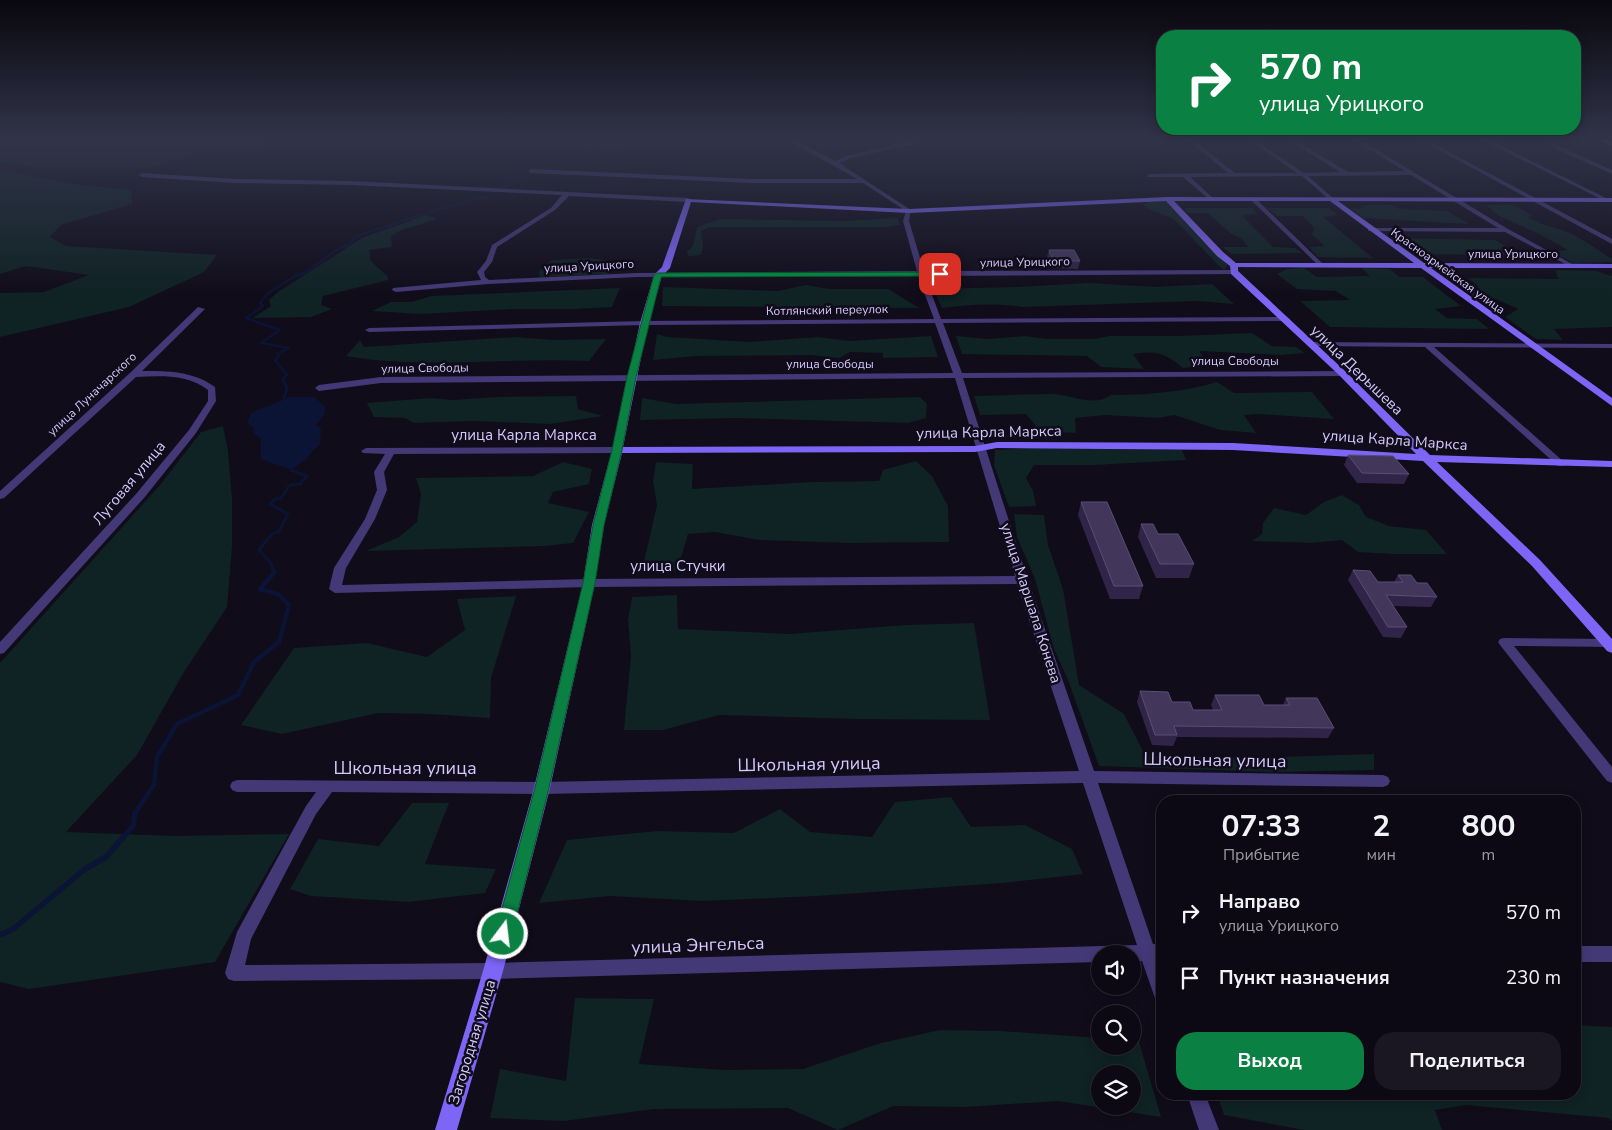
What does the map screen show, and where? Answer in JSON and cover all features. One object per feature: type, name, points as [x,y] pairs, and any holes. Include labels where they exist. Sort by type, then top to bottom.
[{"type":"street","points":[[519,191],[909,211],[1168,199],[1610,200]]},
{"type":"street","points":[[878,191],[909,211]]},
{"type":"street","points":[[1201,191],[1210,199]]},
{"type":"street","name":"Красноармейская улица","points":[[1322,191],[1370,230],[1612,403]]},
{"type":"street","points":[[1441,191],[1506,230],[1571,265]]},
{"type":"street","points":[[1515,191],[1612,242]]},
{"type":"street","points":[[1591,191],[1610,200]]},
{"type":"street","points":[[488,282],[482,278],[480,272],[489,262],[494,246],[553,209],[568,193]]},
{"type":"street","name":"улица Дерышева","points":[[1168,199],[1310,344],[1342,372],[1381,414],[1536,563],[1610,644]]},
{"type":"street","points":[[1253,199],[1322,265]]},
{"type":"street","name":"Загородная улица","points":[[446,1130],[494,971],[542,788],[589,583],[598,525],[617,450],[644,323],[658,275],[666,268],[688,200]]},
{"type":"street","name":"улица Маршала Конева","points":[[909,211],[906,221],[920,274],[958,375],[1022,580],[1089,777],[1155,952]]},
{"type":"street","points":[[1370,230],[1506,230]]},
{"type":"street","name":"улица Урицкого","points":[[396,290],[488,282],[658,275],[920,274],[1322,265],[1612,266]]},
{"type":"street","name":"улица Луначарского","points":[[0,496],[134,374],[201,309]]},
{"type":"street","name":"Котлянский переулок","points":[[369,330],[644,323],[1286,319]]},
{"type":"street","points":[[1310,344],[1612,346]]},
{"type":"street","points":[[1428,346],[1561,464]]},
{"type":"street","name":"улица Свободы","points":[[319,388],[380,380],[1342,372]]},
{"type":"street","name":"Луговая улица","points":[[0,650],[140,496],[192,431],[212,401],[212,389],[202,380],[179,375],[134,374]]},
{"type":"street","name":"улица Карла Маркса","points":[[366,451],[981,448],[1007,445],[1205,446],[1333,451],[1446,460],[1612,464]]},
{"type":"street","name":"улица Стучки","points":[[391,451],[379,472],[382,490],[370,519],[340,568],[335,589],[589,583],[1022,580]]},
{"type":"street","points":[[1610,644],[1504,642],[1612,777]]},
{"type":"street","name":"Школьная улица","points":[[237,786],[542,788],[1089,777],[1383,781]]},
{"type":"street","name":"улица Энгельса","points":[[329,786],[311,810],[243,937],[234,973],[494,971],[1155,952]]},
{"type":"street","points":[[1581,954],[1612,954]]},
{"type":"street","points":[[1198,1100],[1209,1130]]},
{"type":"green space","points":[[0,191],[131,191],[132,204],[61,225],[50,237],[66,246],[217,255],[204,272],[129,307],[0,337],[0,293],[44,292],[89,275],[26,266],[0,274]]},
{"type":"green space","points":[[1150,201],[1166,201],[1207,246],[1228,265],[1224,270],[1174,219],[1143,205]]},
{"type":"green space","points":[[1365,205],[1391,205],[1399,209],[1447,211],[1469,224],[1363,218],[1351,208],[1361,209]]},
{"type":"green space","points":[[1486,205],[1514,205],[1533,216],[1528,217],[1533,220],[1572,234],[1612,259],[1612,262],[1573,263],[1552,252],[1568,250],[1537,233],[1499,216]]},
{"type":"green space","points":[[1185,208],[1252,208],[1257,214],[1241,215],[1273,247],[1295,248],[1302,253],[1232,254],[1222,247],[1248,247],[1242,239],[1230,233],[1208,213],[1187,213]]},
{"type":"green space","points":[[1267,208],[1329,208],[1337,215],[1323,217],[1373,258],[1318,257],[1309,247],[1325,246],[1311,234],[1315,229],[1303,216],[1277,216]]},
{"type":"green space","points":[[426,215],[437,219],[402,230],[391,236],[392,247],[369,250],[371,261],[388,277],[388,280],[323,296],[321,305],[332,309],[311,317],[253,318],[271,306],[269,300],[278,292],[362,238]]},
{"type":"green space","points":[[897,218],[900,225],[886,227],[709,227],[701,231],[703,247],[701,255],[688,256],[687,252],[693,246],[697,227],[720,219],[845,221]]},
{"type":"green space","points":[[1392,238],[1495,240],[1515,251],[1505,255],[1413,254]]},
{"type":"green space","points":[[589,258],[616,262],[615,268],[609,274],[540,277],[539,272],[552,260]]},
{"type":"green space","points":[[1304,268],[1317,277],[1370,276],[1362,268],[1390,269],[1399,277],[1423,277],[1461,306],[1435,309],[1447,318],[1477,319],[1489,329],[1330,327],[1300,301],[1350,300],[1336,291],[1297,289],[1277,274],[1287,269]]},
{"type":"green space","points":[[1555,270],[1596,271],[1612,276],[1612,327],[1554,329],[1563,340],[1536,339],[1505,317],[1518,309],[1496,299],[1474,297],[1463,288],[1479,287],[1468,278],[1559,279]]},
{"type":"green space","points":[[1089,283],[1154,287],[1212,284],[1234,304],[1197,301],[1023,307],[983,304],[942,308],[933,289],[1018,287]]},
{"type":"green space","points":[[806,285],[829,289],[888,289],[919,308],[662,306],[663,287],[778,291]]},
{"type":"green space","points":[[620,288],[612,307],[513,309],[420,314],[372,311],[391,302],[412,302],[431,296]]},
{"type":"green space","points":[[1252,333],[1272,346],[1296,347],[1305,353],[1281,355],[1199,351],[1209,365],[1183,368],[1166,356],[1148,352],[1133,354],[1144,369],[1101,367],[1087,356],[962,354],[956,336],[989,339],[1025,336],[1047,339],[1094,339],[1110,336]]},
{"type":"green space","points":[[657,334],[667,337],[750,342],[818,337],[849,341],[931,336],[938,357],[883,358],[883,353],[850,352],[839,358],[811,355],[697,356],[653,360]]},
{"type":"green space","points":[[514,337],[553,340],[606,339],[589,361],[437,363],[376,360],[346,356],[360,340],[364,347]]},
{"type":"green space","points":[[1217,382],[1234,393],[1312,392],[1334,419],[1258,414],[1244,415],[1256,433],[1220,430],[1174,415],[1159,418],[1105,415],[1075,418],[1076,433],[1040,431],[1026,414],[980,415],[974,396],[1051,394],[1097,400],[1111,395],[1165,392]]},
{"type":"green space","points":[[576,396],[578,409],[603,416],[550,424],[473,421],[414,423],[405,418],[374,417],[367,403],[430,398],[453,400],[498,397]]},
{"type":"green space","points":[[920,397],[927,404],[926,418],[908,423],[736,418],[640,420],[642,398],[676,404]]},
{"type":"green space","points":[[223,426],[228,451],[232,499],[232,547],[227,607],[184,672],[137,755],[66,832],[174,836],[289,834],[215,962],[29,989],[0,982],[0,663],[160,485],[201,432]]},
{"type":"green space","points":[[1036,448],[1182,450],[1186,460],[1094,465],[1034,465],[1026,478],[1033,491],[1036,506],[1009,507],[994,465],[995,450]]},
{"type":"green space","points":[[916,461],[932,476],[948,506],[949,542],[848,543],[759,540],[715,532],[688,534],[677,571],[643,566],[657,505],[653,481],[656,462],[693,464],[692,489],[813,482],[879,481],[883,470]]},
{"type":"green space","points":[[563,462],[592,469],[589,484],[553,492],[548,503],[589,512],[573,543],[544,546],[366,551],[399,537],[417,522],[421,494],[416,478],[533,476]]},
{"type":"green space","points":[[1342,495],[1359,505],[1366,517],[1389,526],[1426,530],[1447,554],[1358,552],[1342,540],[1312,543],[1252,541],[1262,534],[1263,523],[1274,508],[1306,515],[1324,502]]},
{"type":"green space","points":[[1014,514],[1044,515],[1048,545],[1063,589],[1079,685],[1124,714],[1145,755],[1244,758],[1374,754],[1374,770],[1274,772],[1099,766],[1068,680],[1054,649],[1035,579],[1017,537]]},
{"type":"green space","points":[[677,595],[678,629],[789,634],[906,625],[974,623],[990,720],[719,715],[663,730],[624,730],[631,655],[628,620],[632,597]]},
{"type":"green space","points":[[516,596],[491,678],[490,718],[378,713],[282,734],[241,725],[294,648],[367,643],[427,657],[465,630],[457,599]]},
{"type":"green space","points":[[951,797],[971,827],[1025,825],[1072,849],[1083,874],[1002,883],[817,896],[702,901],[610,896],[539,903],[567,840],[657,831],[734,833],[780,809],[810,832],[872,837],[895,802]]},
{"type":"green space","points":[[412,803],[449,803],[425,864],[496,869],[485,893],[408,902],[311,896],[290,889],[318,839],[379,846]]},
{"type":"green space","points":[[575,998],[654,999],[639,1064],[725,1070],[803,1069],[881,1043],[940,1030],[1000,1031],[1091,1037],[1091,1055],[1141,1055],[1141,1049],[1161,1117],[1141,1114],[1141,1065],[1091,1065],[1091,1106],[1058,1101],[965,1107],[893,1106],[838,1130],[788,1108],[654,1109],[564,1121],[490,1118],[500,1069],[566,1081]]},
{"type":"green space","points":[[1581,1025],[1612,1027],[1612,1121],[1609,1118],[1466,1105],[1435,1110],[1442,1130],[1304,1130],[1224,1115],[1219,1100],[1581,1100]]},
{"type":"water","points":[[290,397],[314,397],[325,406],[325,414],[316,425],[321,428],[320,444],[305,460],[291,470],[261,459],[261,438],[253,434],[254,429],[247,422],[251,413]]},
{"type":"building","points":[[1049,250],[1074,250],[1080,261],[1053,261]]},
{"type":"building","points":[[1348,455],[1393,456],[1409,474],[1362,473]]},
{"type":"building","points":[[1081,502],[1107,502],[1143,586],[1114,586]]},
{"type":"building","points":[[1141,524],[1153,524],[1158,534],[1178,534],[1194,564],[1160,564]]},
{"type":"building","points":[[1353,570],[1370,571],[1378,582],[1403,582],[1398,575],[1411,575],[1417,583],[1427,583],[1437,597],[1386,595],[1407,627],[1388,627]]},
{"type":"building","points":[[1140,691],[1168,692],[1172,702],[1190,702],[1193,710],[1222,710],[1215,695],[1259,695],[1264,705],[1290,705],[1286,698],[1317,698],[1334,728],[1174,726],[1177,735],[1155,735]]},
{"type":"waterway","points":[[345,246],[351,243],[356,236],[440,209],[491,196],[494,191]]},
{"type":"waterway","points":[[286,387],[283,379],[287,375],[275,360],[279,356],[277,354],[289,348],[261,343],[280,330],[246,318],[263,306],[260,303],[267,294],[295,276],[307,272],[338,249],[348,245]]},
{"type":"waterway","points":[[284,399],[286,385]]},
{"type":"waterway","points":[[273,571],[271,563],[259,550],[271,535],[279,531],[288,514],[270,504],[275,499],[281,498],[290,485],[300,484],[307,476],[291,470]]},
{"type":"waterway","points":[[135,813],[154,785],[157,757],[177,724],[238,695],[254,662],[279,642],[289,605],[278,594],[260,589],[274,573],[273,570]]},
{"type":"waterway","points":[[0,935],[13,929],[85,869],[106,857],[133,826],[135,812]]},
{"type":"route","points":[[503,934],[542,788],[589,583],[598,525],[617,450],[631,377],[658,275],[940,274]]}]
